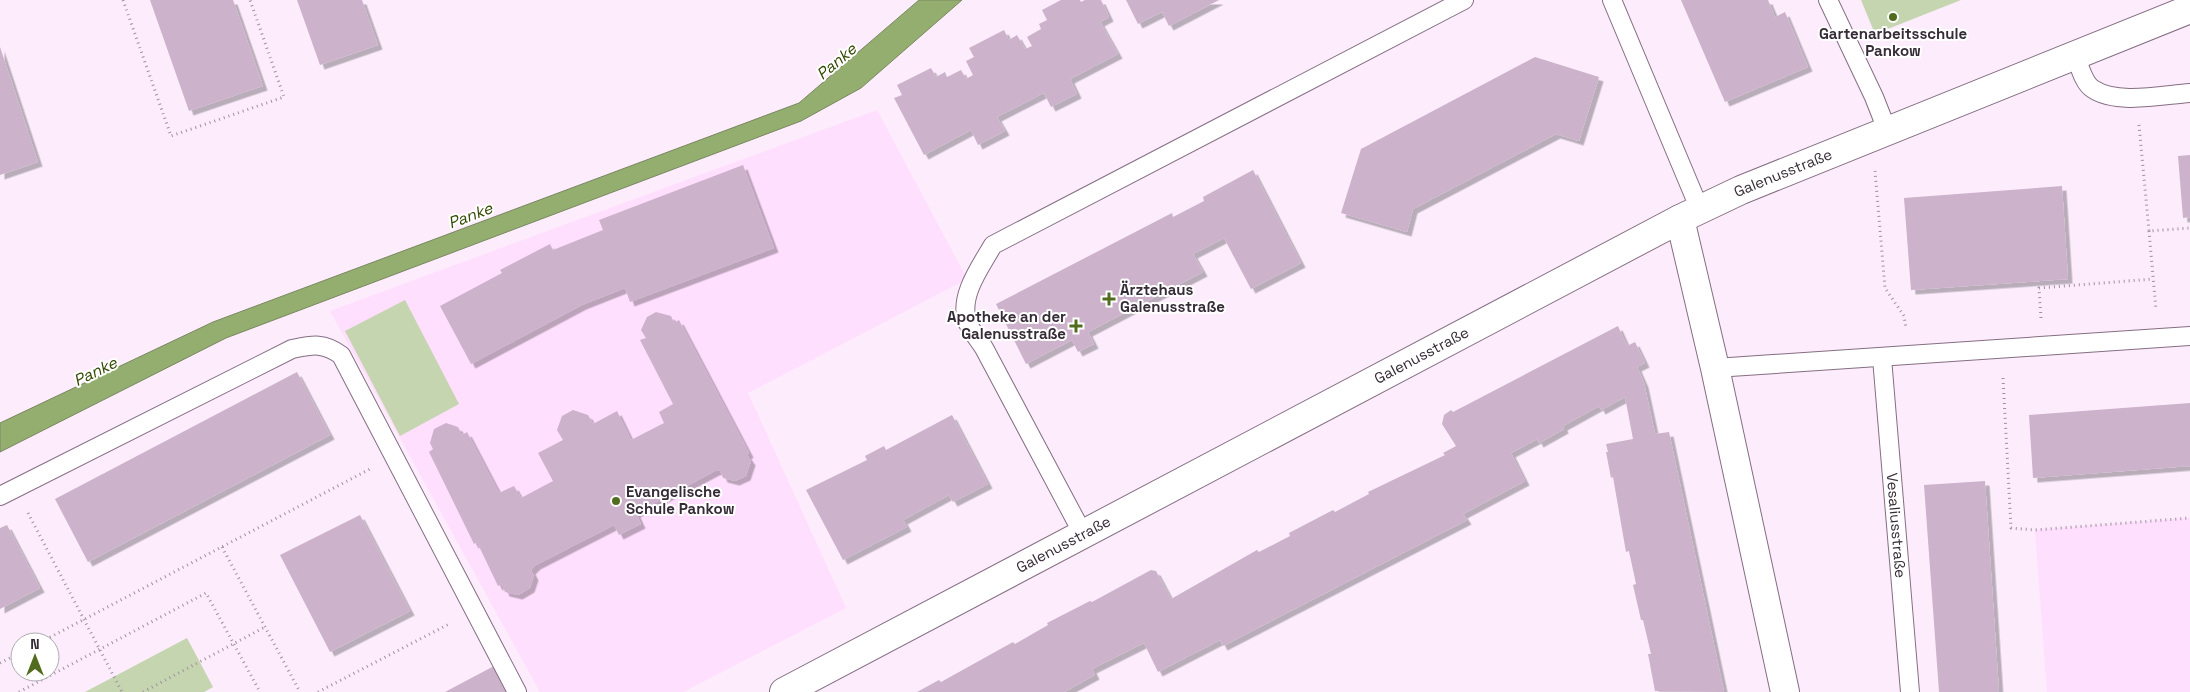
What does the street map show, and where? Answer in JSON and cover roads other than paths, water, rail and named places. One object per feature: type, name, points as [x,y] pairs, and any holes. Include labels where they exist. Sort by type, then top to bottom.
[{"type":"street","name":"Galenusstraße","points":[[784,692],[1690,214],[1741,190],[1887,130],[2190,9]]},
{"type":"street","points":[[1690,214],[1715,368],[1785,692]]},
{"type":"lane","points":[[1083,534],[968,322],[965,306],[974,278],[993,245],[1464,0]]},
{"type":"lane","points":[[1612,0],[1690,214]]},
{"type":"lane","points":[[1828,0],[1874,97],[1887,130]]},
{"type":"lane","points":[[2075,54],[2087,83],[2093,89],[2100,92],[2122,99],[2190,93]]},
{"type":"lane","points":[[1715,368],[2190,336]]},
{"type":"lane","points":[[8,492],[292,349],[314,344],[330,348],[341,355],[518,692]]},
{"type":"lane","name":"Vesaliusstraße","points":[[1882,358],[1910,692]]},
{"type":"place","name":"Gartenarbeitsschule Pankow","points":[[1893,17]]},
{"type":"place","name":"Ärztehaus Galenusstraße","points":[[1109,299]]},
{"type":"place","name":"Apotheke an der Galenusstraße","points":[[1076,326]]},
{"type":"place","name":"Evangelische Schule Pankow","points":[[616,501]]},
{"type":"water label","name":"Panke","points":[[836,61]]},
{"type":"water label","name":"Panke","points":[[470,215]]},
{"type":"water label","name":"Panke","points":[[95,371]]}]
